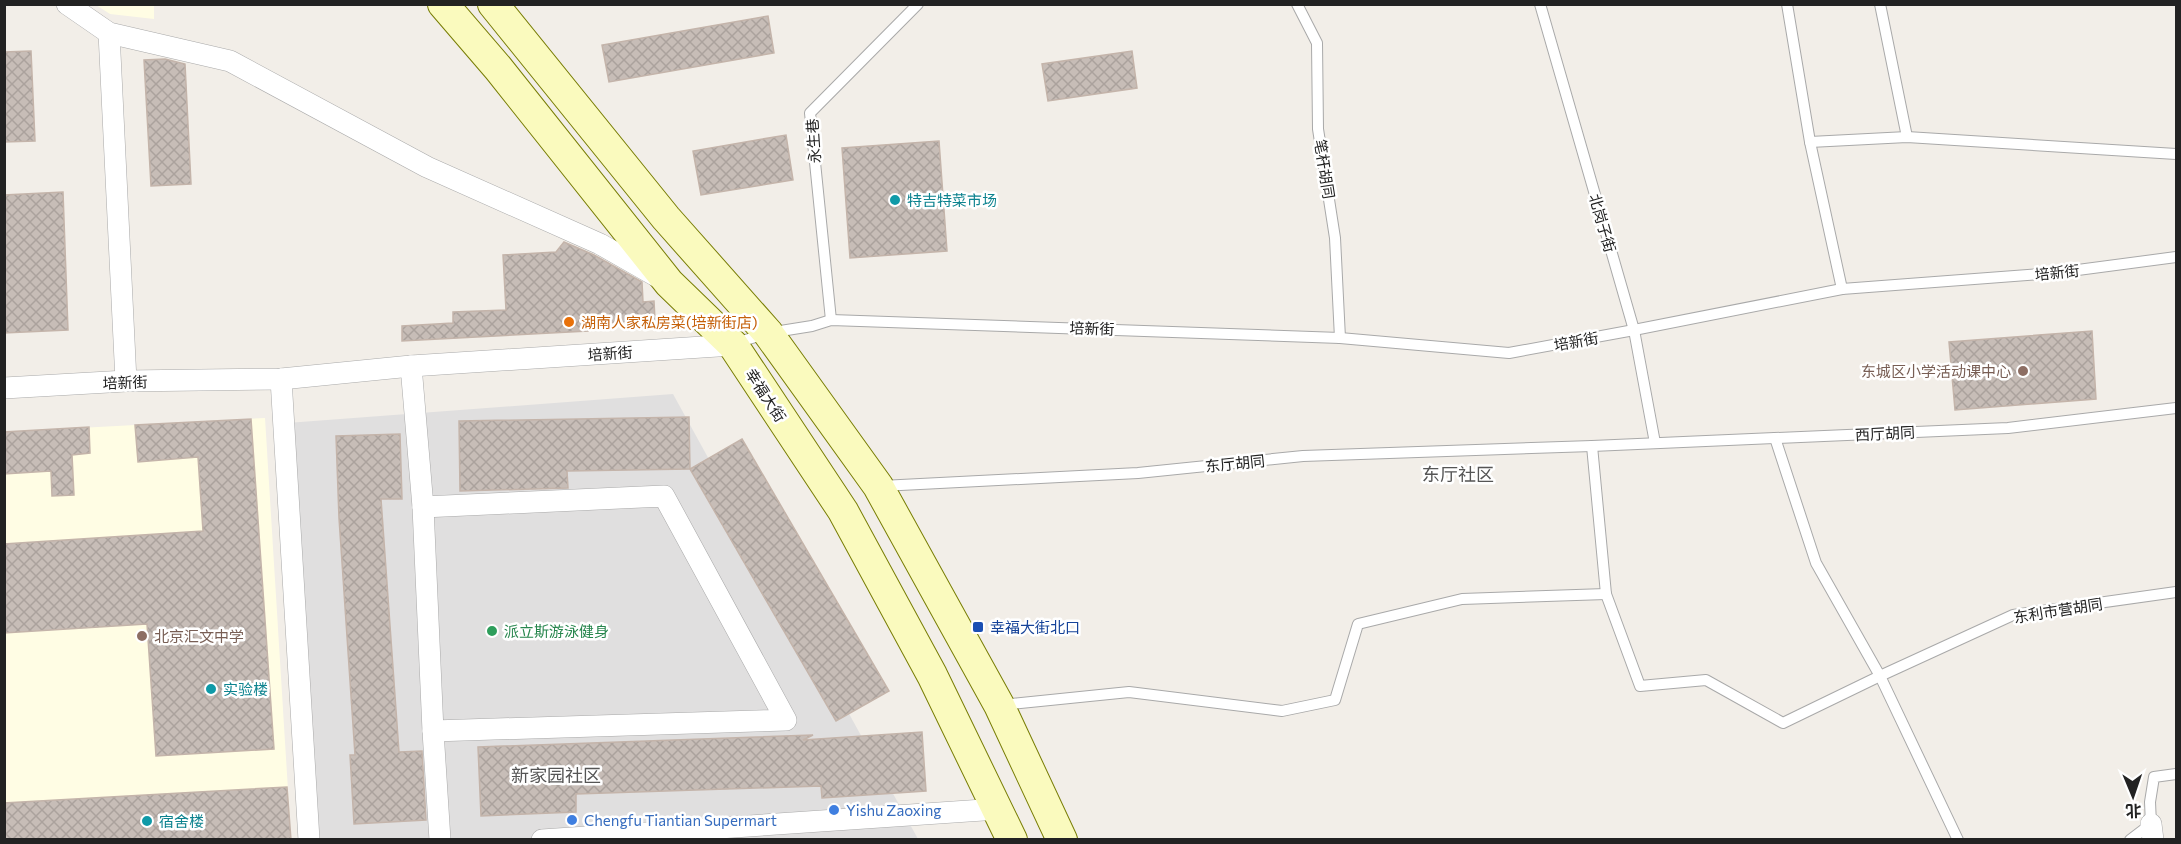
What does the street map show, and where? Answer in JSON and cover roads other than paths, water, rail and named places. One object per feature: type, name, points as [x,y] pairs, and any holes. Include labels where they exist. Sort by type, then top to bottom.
[{"type":"main road","name":"幸福大街","points":[[443,4],[498,68],[669,283],[733,345],[843,512],[932,675],[1012,840]]},
{"type":"main road","points":[[493,4],[666,218],[768,333],[878,486],[999,705],[1062,840]]},
{"type":"street","points":[[67,4],[109,33],[230,61],[427,167],[600,244],[669,283]]},
{"type":"street","points":[[109,33],[126,381]]},
{"type":"street","name":"培新街","points":[[4,388],[126,381],[281,380],[411,366],[733,345]]},
{"type":"street","points":[[411,366],[423,507],[440,840]]},
{"type":"street","points":[[281,380],[309,840]]},
{"type":"street","points":[[423,507],[664,496],[786,720],[433,731]]},
{"type":"street","points":[[542,840],[998,809]]},
{"type":"lane","name":"永生巷","points":[[831,321],[810,113],[918,4]]},
{"type":"lane","name":"笔杆胡同","points":[[1297,4],[1317,43],[1318,129],[1335,238],[1340,339]]},
{"type":"lane","name":"北岗子街","points":[[1540,4],[1634,330],[1655,443]]},
{"type":"lane","points":[[1787,4],[1810,142],[1842,289]]},
{"type":"lane","points":[[1880,4],[1907,137]]},
{"type":"lane","points":[[1810,142],[1907,137],[2176,154]]},
{"type":"lane","name":"培新街","points":[[733,345],[768,333],[831,321],[1100,328],[1340,339],[1509,353],[1842,289],[2055,273],[2176,257]]},
{"type":"lane","name":"西厅胡同","points":[[1592,446],[2008,428],[2176,408]]},
{"type":"lane","points":[[1775,438],[1816,563],[1880,676],[1958,840]]},
{"type":"lane","points":[[999,705],[1129,692],[1282,711],[1335,700],[1358,624],[1462,599],[1606,594],[1592,446]]},
{"type":"lane","name":"东厅胡同","points":[[878,486],[1138,473],[1303,456],[1592,446]]},
{"type":"lane","name":"东利市营胡同","points":[[1606,594],[1640,686],[1706,680],[1784,723],[2013,615],[2176,592]]},
{"type":"lane","points":[[2130,840],[2152,832],[2150,802],[2154,777],[2176,774]]},
{"type":"place","name":"特吉特菜市场","points":[[895,200]]},
{"type":"place","name":"湖南人家私房菜(培新街店)","points":[[569,322]]},
{"type":"place","name":"东城区小学活动课中心","points":[[2023,371]]},
{"type":"place","name":"幸福大街北口","points":[[978,627]]},
{"type":"place","name":"派立斯游泳健身","points":[[492,631]]},
{"type":"place","name":"北京汇文中学","points":[[142,636]]},
{"type":"place","name":"实验楼","points":[[211,689]]},
{"type":"place","name":"Yishu Zaoxing","points":[[834,810]]},
{"type":"place","name":"Chengfu Tiantian Supermart","points":[[572,820]]},
{"type":"place","name":"宿舍楼","points":[[147,821]]},
{"type":"district","name":"东厅社区","points":[[1458,474]]},
{"type":"district","name":"新家园社区","points":[[556,775]]}]
